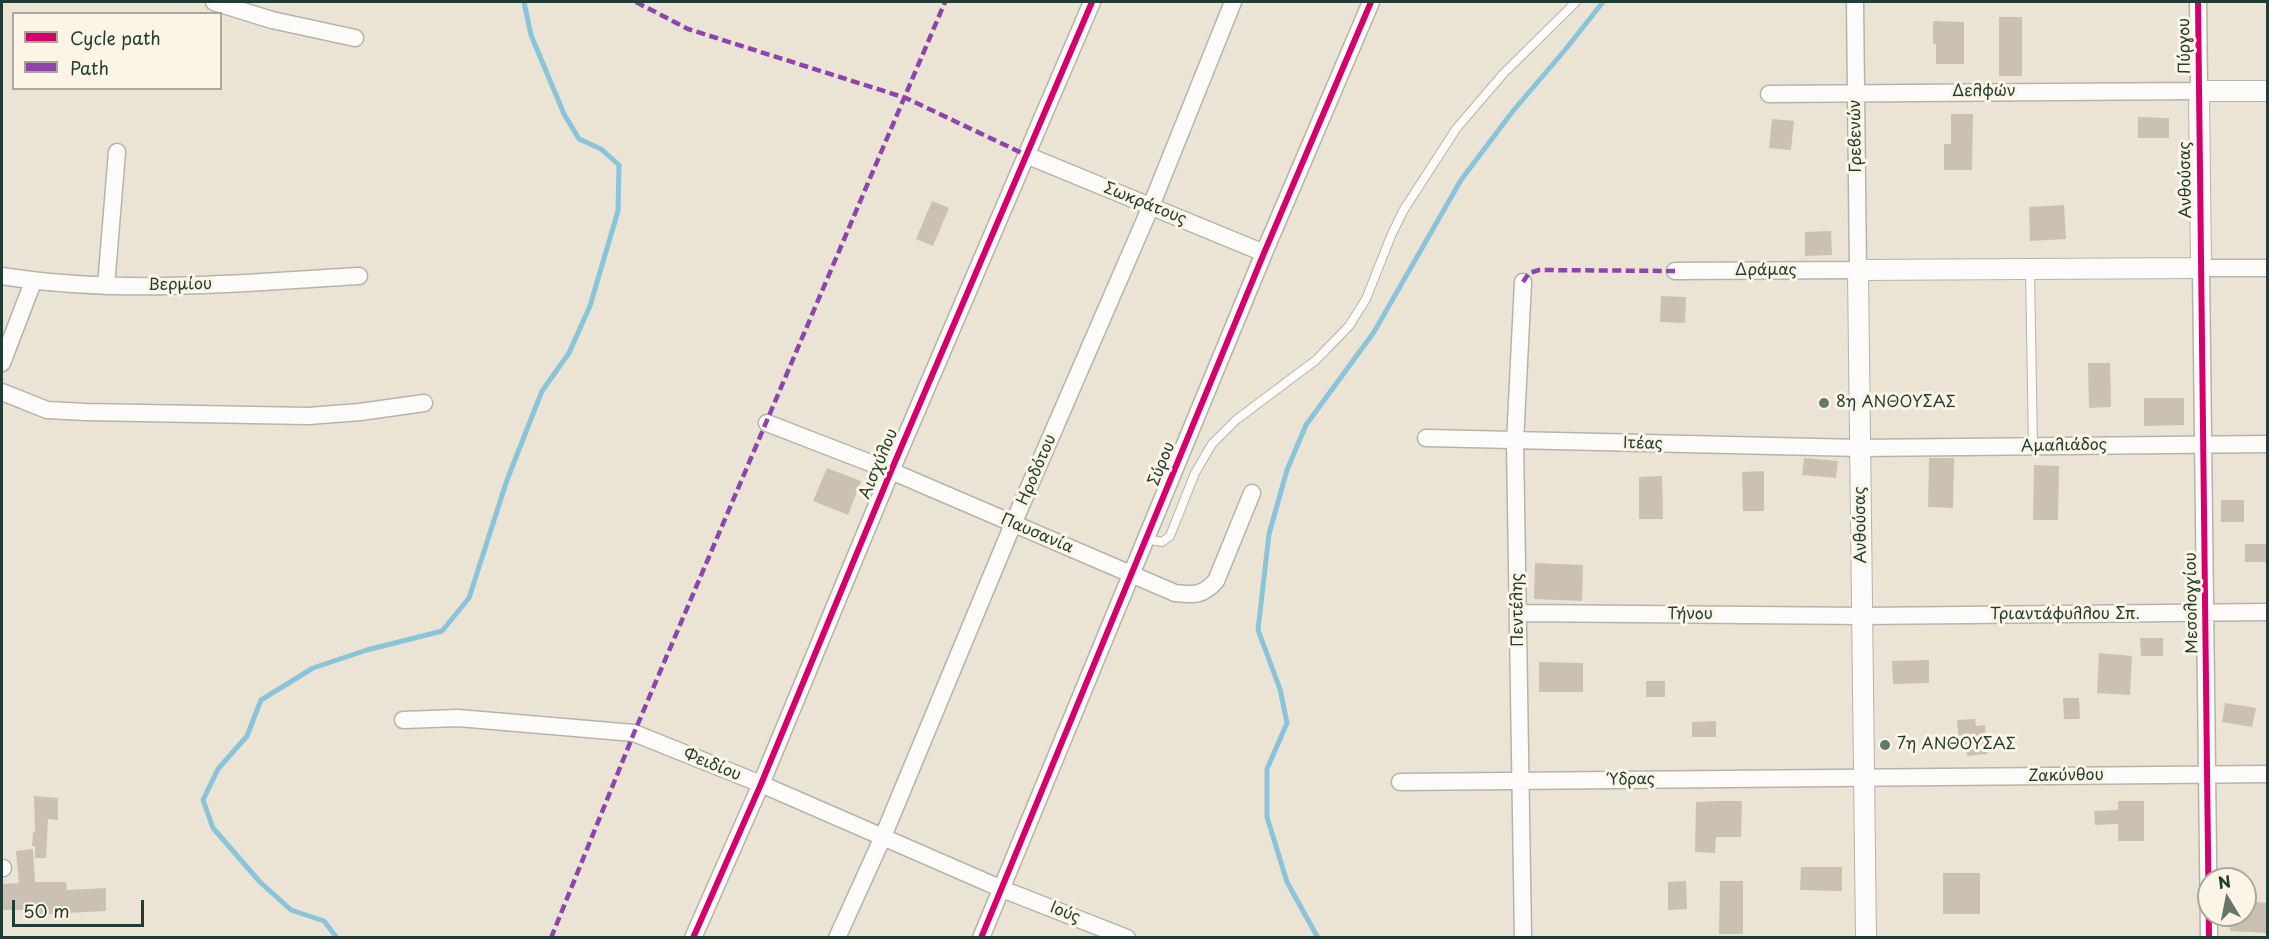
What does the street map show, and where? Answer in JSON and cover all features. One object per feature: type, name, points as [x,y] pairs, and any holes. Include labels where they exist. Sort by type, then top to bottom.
[{"type":"street","points":[[214,2],[272,20],[355,38]]},
{"type":"street","name":"Αισχύλου","points":[[693,938],[761,784],[891,471],[1092,2]]},
{"type":"street","name":"Ηροδότου","points":[[837,938],[882,839],[1013,524],[1151,206],[1233,2]]},
{"type":"street","name":"Σύρου","points":[[981,938],[1263,253],[1371,2]]},
{"type":"street","name":"Γρεβενών","points":[[1855,2],[1858,270]]},
{"type":"street","name":"Πύργου","points":[[2198,2],[2199,91]]},
{"type":"street","points":[[2199,91],[2268,91]]},
{"type":"street","name":"Δελφών","points":[[1769,94],[2199,91]]},
{"type":"street","name":"Ανθούσας","points":[[2199,91],[2201,268]]},
{"type":"street","points":[[106,286],[117,152]]},
{"type":"street","name":"Σωκράτους","points":[[1026,155],[1263,253]]},
{"type":"street","name":"Μεσολογγίου","points":[[2201,268],[2209,938]]},
{"type":"street","points":[[1858,270],[2268,268]]},
{"type":"street","name":"Ανθούσας","points":[[1858,270],[1866,938]]},
{"type":"street","name":"Δράμας","points":[[1675,271],[1858,270]]},
{"type":"street","name":"Βερμίου","points":[[2,276],[33,282],[106,286],[236,283],[359,276]]},
{"type":"street","points":[[2,363],[33,282]]},
{"type":"street","name":"Πεντέλης","points":[[1523,282],[1515,442],[1523,938]]},
{"type":"street","points":[[2,392],[47,410],[86,412],[308,416],[360,412],[424,403]]},
{"type":"street","name":"Παυσανία","points":[[767,423],[891,471],[1175,593],[1192,595],[1206,592],[1216,581],[1252,493]]},
{"type":"street","name":"Ιτέας","points":[[1426,438],[1515,442],[1860,448]]},
{"type":"street","name":"Αμαλιάδος","points":[[1860,448],[2268,444]]},
{"type":"street","name":"Τριαντάφυλλου Σπ.","points":[[1863,616],[2268,612]]},
{"type":"street","name":"Τήνου","points":[[1518,613],[1863,616]]},
{"type":"street","name":"Φειδίου","points":[[403,720],[458,718],[634,734],[761,784],[882,839],[1002,889]]},
{"type":"street","name":"Ζακύνθου","points":[[1864,778],[2268,774]]},
{"type":"street","name":"Ύδρας","points":[[1400,782],[1864,778]]},
{"type":"street","name":"Ιούς","points":[[1002,889],[1126,937]]},
{"type":"lane","points":[[1146,539],[1157,542],[1170,536],[1203,458],[1224,431],[1316,360],[1349,326],[1366,299],[1403,211],[1456,129],[1490,87],[1576,2]]},
{"type":"lane","points":[[2030,269],[2033,447]]},
{"type":"building","points":[[1999,17],[2022,17],[2022,76],[1999,76]]},
{"type":"building","points":[[1933,21],[1964,22],[1964,64],[1936,64]]},
{"type":"building","points":[[1951,114],[1973,114],[1972,170],[1944,170],[1944,144],[1951,144]]},
{"type":"building","points":[[2138,117],[2169,118],[2169,138],[2138,138]]},
{"type":"building","points":[[1772,119],[1794,121],[1791,150],[1769,148]]},
{"type":"building","points":[[932,201],[949,208],[933,246],[916,239]]},
{"type":"building","points":[[2064,205],[2066,239],[2030,241],[2029,207]]},
{"type":"building","points":[[1831,231],[1832,255],[1805,256],[1805,232]]},
{"type":"building","points":[[1661,296],[1686,297],[1685,323],[1660,322]]},
{"type":"building","points":[[2088,363],[2110,363],[2111,407],[2089,408]]},
{"type":"building","points":[[2144,398],[2184,398],[2184,425],[2144,426]]},
{"type":"building","points":[[1804,458],[1838,461],[1836,478],[1802,475]]},
{"type":"building","points":[[1929,458],[1954,458],[1953,508],[1928,507]]},
{"type":"building","points":[[2034,465],[2059,466],[2058,520],[2033,520]]},
{"type":"building","points":[[827,468],[861,481],[848,515],[813,501]]},
{"type":"building","points":[[1764,471],[1764,511],[1743,511],[1742,472]]},
{"type":"building","points":[[1662,476],[1663,519],[1639,519],[1639,477]]},
{"type":"building","points":[[2221,500],[2244,500],[2244,522],[2221,522]]},
{"type":"building","points":[[2245,544],[2267,544],[2267,562],[2245,562]]},
{"type":"building","points":[[1535,563],[1583,565],[1582,601],[1534,599]]},
{"type":"building","points":[[2140,638],[2163,638],[2163,656],[2141,656]]},
{"type":"building","points":[[2099,653],[2132,656],[2130,695],[2097,693]]},
{"type":"building","points":[[1929,660],[1929,683],[1893,684],[1892,661]]},
{"type":"building","points":[[1539,662],[1583,663],[1583,692],[1539,692]]},
{"type":"building","points":[[1646,681],[1665,681],[1665,697],[1646,697]]},
{"type":"building","points":[[2063,698],[2079,698],[2080,719],[2064,719]]},
{"type":"building","points":[[2225,703],[2256,708],[2252,727],[2222,722]]},
{"type":"building","points":[[1975,719],[1976,726],[1985,725],[1987,754],[1967,756],[1965,743],[1959,743],[1957,720]]},
{"type":"building","points":[[1716,721],[1716,737],[1692,737],[1692,722]]},
{"type":"building","points":[[34,796],[58,798],[58,820],[48,819],[46,858],[35,858],[35,846],[32,846],[33,832],[35,832]]},
{"type":"building","points":[[1742,801],[1741,837],[1716,837],[1715,853],[1695,852],[1696,802]]},
{"type":"building","points":[[2118,801],[2144,801],[2144,841],[2118,841],[2118,824],[2095,825],[2094,811],[2118,810]]},
{"type":"building","points":[[33,849],[35,882],[66,882],[67,890],[106,888],[106,911],[29,915],[29,910],[2,910],[2,884],[19,883],[16,851]]},
{"type":"building","points":[[1801,867],[1842,867],[1842,891],[1800,890]]},
{"type":"building","points":[[1943,873],[1980,873],[1980,914],[1943,914]]},
{"type":"building","points":[[1686,881],[1687,909],[1668,910],[1668,882]]},
{"type":"building","points":[[1720,881],[1743,881],[1743,934],[1719,934]]},
{"type":"building","points":[[2257,902],[2268,903],[2268,933],[2230,931],[2230,927],[2257,927]]},
{"type":"waterway","points":[[337,938],[324,921],[291,910],[260,882],[213,828],[203,800],[218,769],[247,736],[261,700],[313,668],[367,650],[442,631],[469,598],[507,480],[542,391],[569,353],[590,306],[618,211],[619,165],[601,149],[579,139],[564,114],[531,35],[524,2]]},
{"type":"waterway","points":[[1318,938],[1287,882],[1267,817],[1267,769],[1287,723],[1280,689],[1258,630],[1269,534],[1287,470],[1306,425],[1374,332],[1461,180],[1513,111],[1603,2]]},
{"type":"marked path","points":[[636,2],[688,29],[906,98],[1026,155]]},
{"type":"marked path","points":[[551,938],[634,733],[945,2]]},
{"type":"marked path","points":[[1523,282],[1529,273],[1539,270],[1675,271]]},
{"type":"cycle path","points":[[693,938],[761,784],[891,471],[1092,2]]},
{"type":"cycle path","points":[[981,938],[1264,253],[1371,2]]},
{"type":"cycle path","points":[[2198,2],[2209,938]]},
{"type":"place","name":"8η ΑΝΘΟΥΣΑΣ","points":[[1824,403]]},
{"type":"place","name":"7η ΑΝΘΟΥΣΑΣ","points":[[1885,745]]}]
